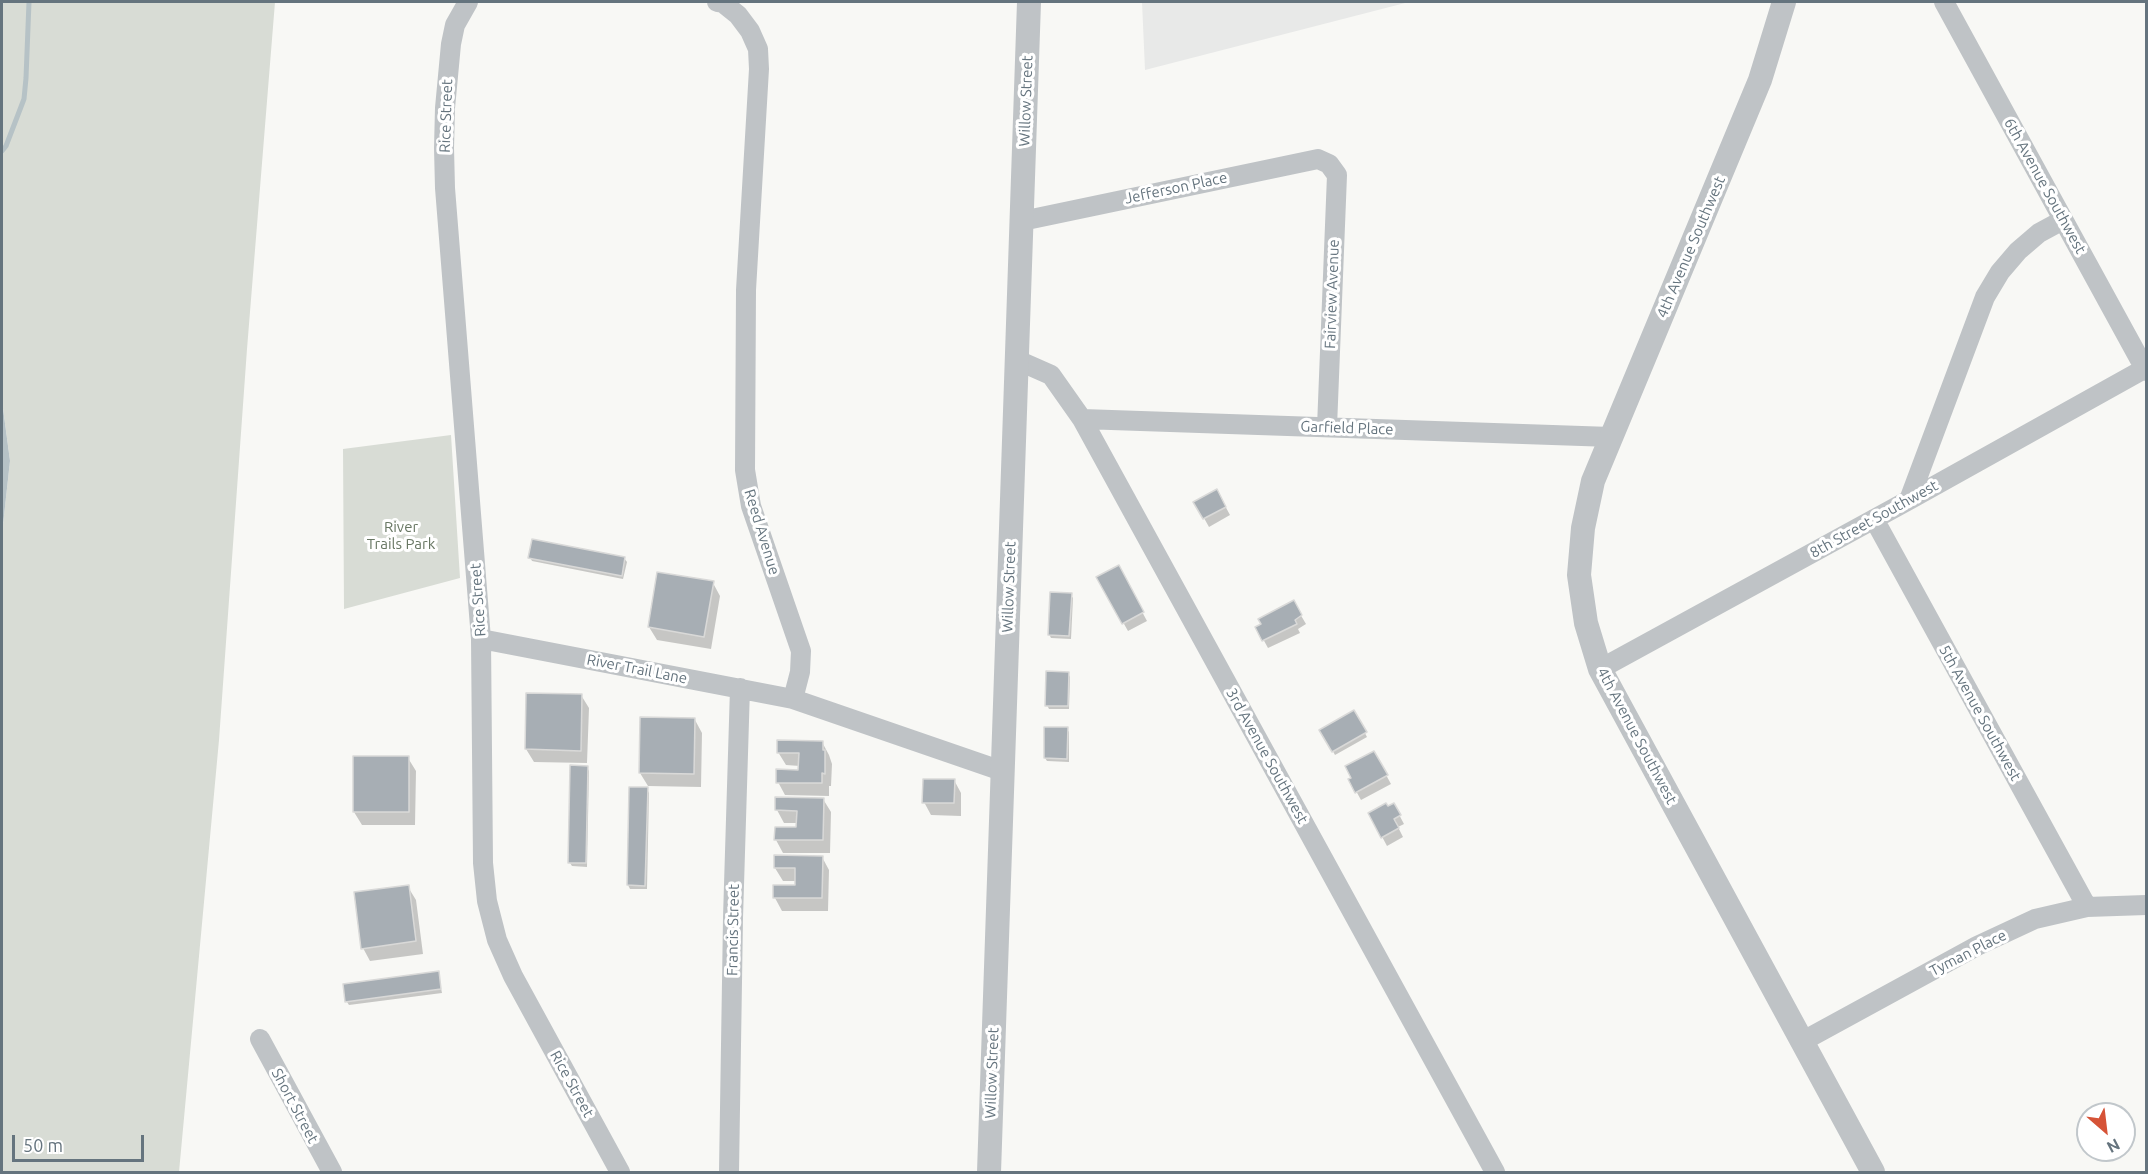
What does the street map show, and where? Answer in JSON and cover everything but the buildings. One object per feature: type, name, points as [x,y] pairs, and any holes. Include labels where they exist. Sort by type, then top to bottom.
[{"type":"street","name":"Rice Street","points":[[468,2],[455,25],[451,44],[444,148],[445,188],[481,639],[483,863],[487,901],[495,931],[513,976],[620,1173]]},
{"type":"street","name":"Reed Avenue","points":[[717,2],[723,3],[738,15],[750,31],[758,49],[759,69],[746,290],[745,470],[751,506],[801,651],[800,672],[793,699]]},
{"type":"street","name":"Willow Street","points":[[989,1173],[1029,2]]},
{"type":"street","name":"4th Avenue Southwest","points":[[1784,2],[1760,80],[1593,481],[1583,528],[1579,576],[1586,623],[1600,669],[1803,1041],[1870,1171]]},
{"type":"street","name":"6th Avenue Southwest","points":[[1944,2],[2146,369]]},
{"type":"street","name":"Jefferson Place","points":[[1022,221],[1318,159],[1329,164]]},
{"type":"street","name":"Fairview Avenue","points":[[1327,427],[1337,175],[1329,164]]},
{"type":"street","points":[[1909,500],[1985,297],[2000,272],[2018,251],[2039,233],[2063,220]]},
{"type":"street","name":"3rd Avenue Southwest","points":[[1017,360],[1051,375],[1082,419],[1495,1173]]},
{"type":"street","name":"8th Street Southwest","points":[[1600,669],[2146,369]]},
{"type":"street","name":"Garfield Place","points":[[1082,419],[1611,437]]},
{"type":"street","name":"5th Avenue Southwest","points":[[1874,519],[2087,907]]},
{"type":"street","name":"River Trail Lane","points":[[481,639],[793,699]]},
{"type":"street","name":"Francis Street","points":[[729,1173],[740,688]]},
{"type":"street","points":[[793,699],[1002,771]]},
{"type":"street","name":"Tyman Place","points":[[1803,1041],[1987,942],[2035,919],[2087,907],[2146,905]]},
{"type":"street","name":"Short Street","points":[[260,1039],[332,1173]]},
{"type":"shaded area","points":[[1142,2],[1409,2],[1145,70]]},
{"type":"shaded area","points":[[2,401],[10,461],[2,534]]},
{"type":"green space","points":[[2,2],[275,2],[219,740],[179,1172],[2,1172],[2,534],[10,461],[2,401]]},
{"type":"green space","name":"River Trails Park","points":[[451,435],[460,578],[344,609],[343,449]]},
{"type":"waterway","points":[[2,151],[24,99],[29,2]]}]
